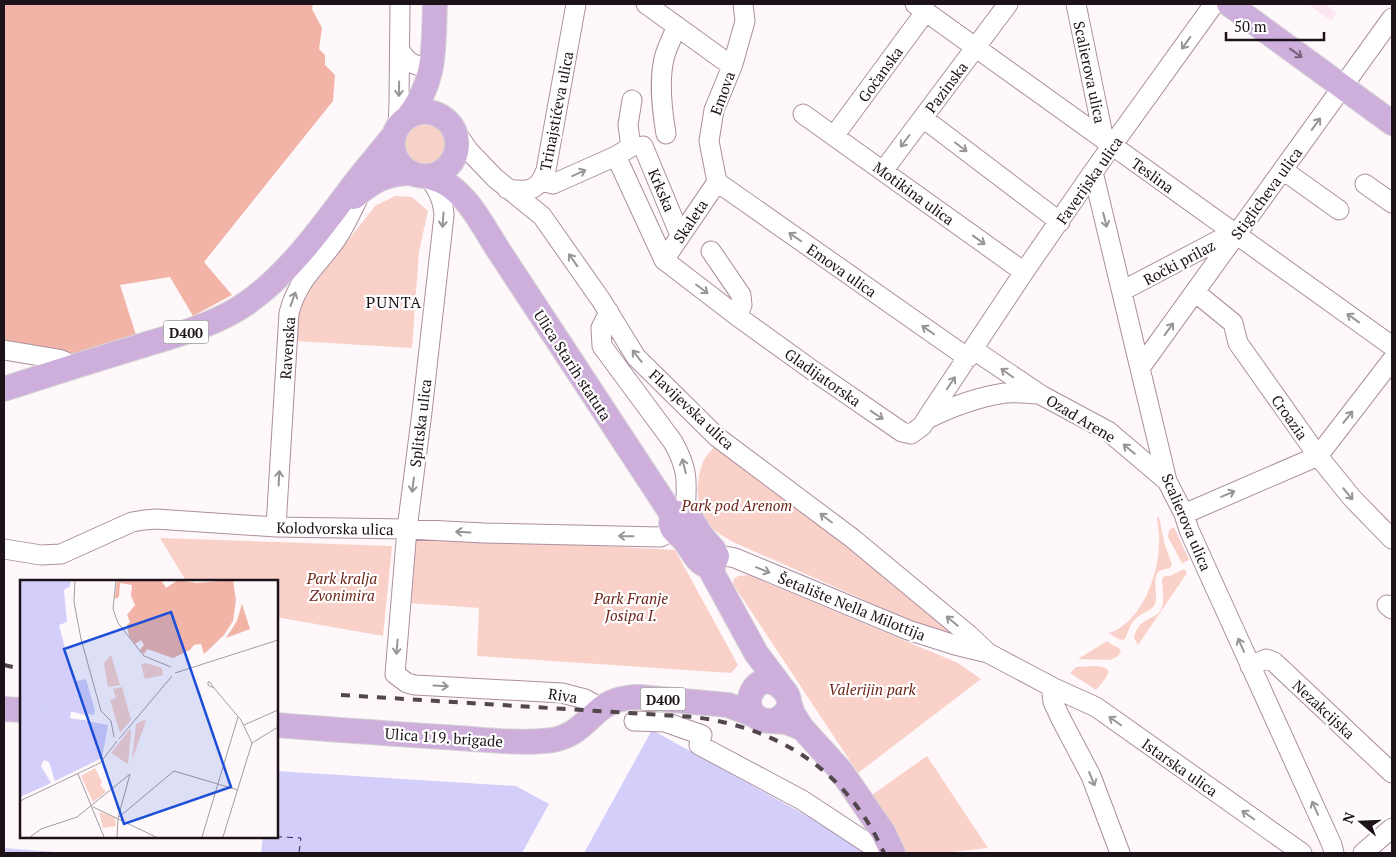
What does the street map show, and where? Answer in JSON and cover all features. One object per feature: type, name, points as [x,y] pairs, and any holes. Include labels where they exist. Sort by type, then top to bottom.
[{"type":"main road","points":[[435,4],[432,64],[428,82],[416,106],[400,126],[393,144],[398,161],[404,168],[445,183],[475,213]]},
{"type":"main road","points":[[1228,4],[1392,123]]},
{"type":"main road","points":[[432,64],[436,97],[453,133],[465,183],[475,213]]},
{"type":"main road","points":[[400,126],[417,113],[427,111],[437,114],[453,133]]},
{"type":"main road","name":"D400","points":[[4,389],[190,331],[246,303],[271,284],[302,251],[333,214],[400,126]]},
{"type":"main road","name":"D400","points":[[333,214],[371,183],[392,174],[437,174],[446,168],[453,160],[453,133]]},
{"type":"main road","name":"Ulica Starih statuta","points":[[475,213],[677,520],[684,540],[696,559],[702,565],[713,562],[756,653],[784,694]]},
{"type":"main road","name":"Ulica Starih statuta","points":[[756,653],[759,668],[758,704]]},
{"type":"main road","name":"D400","points":[[601,708],[620,699],[632,697],[728,704],[758,704],[761,684],[767,682],[774,682],[784,694]]},
{"type":"main road","points":[[758,704],[779,719],[787,709],[784,694]]},
{"type":"main road","points":[[784,694],[802,728],[841,772],[883,832],[893,853]]},
{"type":"main road","points":[[758,704],[784,722],[802,728]]},
{"type":"main road","name":"Ulica 119. brigade","points":[[278,725],[531,742],[554,740],[571,734],[577,731],[601,708]]},
{"type":"main road","points":[[4,709],[20,710]]},
{"type":"street","points":[[400,4],[400,126]]},
{"type":"street","name":"Trinajstićeva ulica","points":[[507,189],[528,190],[542,181],[546,170],[576,4]]},
{"type":"street","name":"Emova","points":[[717,182],[709,141],[714,110],[733,64],[745,21],[743,4]]},
{"type":"street","name":"Pazinska","points":[[883,171],[1008,4]]},
{"type":"street","name":"Scalierova ulica","points":[[1076,4],[1108,142]]},
{"type":"street","name":"Faverijska ulica","points":[[971,354],[1024,272],[1093,172],[1108,142],[1214,4]]},
{"type":"street","points":[[652,5],[722,59],[733,64]]},
{"type":"street","name":"Teslina","points":[[920,8],[1392,346]]},
{"type":"street","name":"Gočanska","points":[[834,136],[920,8]]},
{"type":"street","name":"Stiglicheva ulica","points":[[1140,368],[1392,18]]},
{"type":"street","points":[[666,134],[663,115],[662,77],[665,56],[677,26]]},
{"type":"street","points":[[400,50],[406,59],[416,65],[432,64]]},
{"type":"street","points":[[542,181],[553,184],[616,156],[630,147],[628,125],[632,100]]},
{"type":"street","name":"Motikina ulica","points":[[803,114],[1024,272]]},
{"type":"street","points":[[923,118],[1060,222]]},
{"type":"street","name":"Flavijevska ulica","points":[[453,133],[494,178],[542,216],[609,312],[636,357],[716,436],[852,538],[970,635],[988,653],[1054,688]]},
{"type":"street","name":"Krkska","points":[[643,146],[680,235]]},
{"type":"street","name":"Gladijatorska","points":[[616,156],[664,260],[737,316],[853,399],[902,432],[911,434]]},
{"type":"street","points":[[1283,170],[1339,210]]},
{"type":"street","name":"Scalierova ulica","points":[[1093,172],[1167,481],[1184,514],[1189,530],[1334,853]]},
{"type":"street","name":"Splitska ulica","points":[[395,674],[407,529],[444,215],[441,196],[433,182],[419,175]]},
{"type":"street","name":"Skaleta","points":[[664,260],[717,182]]},
{"type":"street","name":"Emova ulica","points":[[717,182],[971,354]]},
{"type":"street","points":[[1365,184],[1392,203]]},
{"type":"street","name":"Ravenska","points":[[276,527],[290,307],[301,282],[337,238],[362,190]]},
{"type":"street","name":"Ročki prilaz","points":[[1122,292],[1219,240],[1237,235]]},
{"type":"street","points":[[710,251],[741,295],[742,304],[737,316]]},
{"type":"street","name":"Croazia","points":[[1195,292],[1233,323],[1238,342],[1318,456],[1352,498],[1392,539]]},
{"type":"street","points":[[609,312],[601,328],[602,346],[673,442],[686,470],[686,483],[677,520]]},
{"type":"street","points":[[4,350],[58,359],[64,361],[69,368]]},
{"type":"street","name":"Ozad Arene","points":[[911,434],[922,426],[971,354],[1108,431],[1167,481]]},
{"type":"street","points":[[1184,514],[1318,456],[1392,360]]},
{"type":"street","name":"Ozad Arene","points":[[926,420],[960,404],[990,396],[1005,393],[1041,395]]},
{"type":"street","name":"Kolodvorska ulica","points":[[4,549],[41,555],[61,554],[132,522],[156,519],[276,527],[407,529],[484,534],[660,537],[677,520]]},
{"type":"street","name":"Šetalište Nella Milottija","points":[[713,562],[726,556],[735,558],[908,630],[988,653]]},
{"type":"street","name":"Nezakcijska","points":[[1250,666],[1266,659],[1274,662],[1392,773]]},
{"type":"street","name":"Riva","points":[[395,674],[407,683],[415,684],[562,693],[585,699],[601,708]]},
{"type":"street","points":[[1054,688],[1052,694],[1056,709],[1091,776],[1120,853]]},
{"type":"street","name":"Istarska ulica","points":[[1054,688],[1096,707],[1302,853]]},
{"type":"street","points":[[634,721],[665,722],[702,735],[699,745],[802,800],[878,850],[879,853]]},
{"type":"street","points":[[1363,853],[1392,828]]},
{"type":"shaded area","points":[[4,4],[313,4],[312,9],[322,28],[319,49],[325,55],[325,65],[335,75],[333,101],[204,262],[232,295],[193,316],[170,277],[120,285],[136,335],[69,358],[4,347]]},
{"type":"shaded area","points":[[1308,4],[1325,4],[1337,13],[1331,21]]},
{"type":"shaded area","points":[[652,730],[874,853],[584,853]]},
{"type":"shaded area","points":[[278,771],[516,786],[549,804],[522,853],[261,853],[263,837],[278,837]]},
{"type":"shaded area","points":[[4,848],[67,853],[4,853]]},
{"type":"green space","points":[[430,123],[438,126],[444,132],[447,144],[444,156],[438,162],[422,165],[414,162],[408,156],[405,140],[408,132],[414,126]]},
{"type":"green space","points":[[395,196],[412,197],[428,211],[419,251],[412,348],[295,341],[300,302],[375,206]]},
{"type":"green space","name":"Park pod Arenom","points":[[715,446],[845,544],[957,637],[957,641],[733,542],[713,529],[707,522],[700,506],[698,480],[703,462]]},
{"type":"green space","points":[[1159,517],[1165,546],[1172,564],[1170,568],[1158,572],[1156,576],[1156,602],[1154,606],[1135,619],[1124,640],[1118,639],[1109,633],[1120,628],[1139,609],[1151,584],[1158,557],[1157,518]]},
{"type":"green space","points":[[1174,527],[1189,560],[1182,563],[1168,537],[1169,530]]},
{"type":"green space","name":"Park Franje Josipa I.","points":[[415,535],[675,550],[738,665],[731,673],[477,656],[479,608],[408,603]]},
{"type":"green space","name":"Park kralja Zvonimira","points":[[160,538],[392,546],[383,636],[278,617],[278,580],[185,580]]},
{"type":"green space","points":[[1184,569],[1187,573],[1138,645],[1134,638],[1138,627],[1157,614],[1162,608],[1162,579]]},
{"type":"green space","name":"Valerijin park","points":[[748,575],[958,663],[981,679],[858,773],[733,584],[734,579],[738,576]]},
{"type":"green space","points":[[1107,641],[1119,648],[1121,651],[1118,656],[1110,660],[1078,659]]},
{"type":"green space","points":[[1076,667],[1102,667],[1108,671],[1106,678],[1096,690],[1070,673]]},
{"type":"green space","points":[[927,756],[988,848],[942,853],[906,853],[872,795]]},
{"type":"ferry route","points":[[278,837],[301,838],[299,853]]},
{"type":"railway","points":[[4,665],[20,669]]},
{"type":"railway","points":[[341,695],[694,717],[725,723],[755,732],[782,744],[808,759],[831,777],[851,799],[869,824],[884,853]]},
{"type":"district","name":"PUNTA","points":[[394,302]]}]
